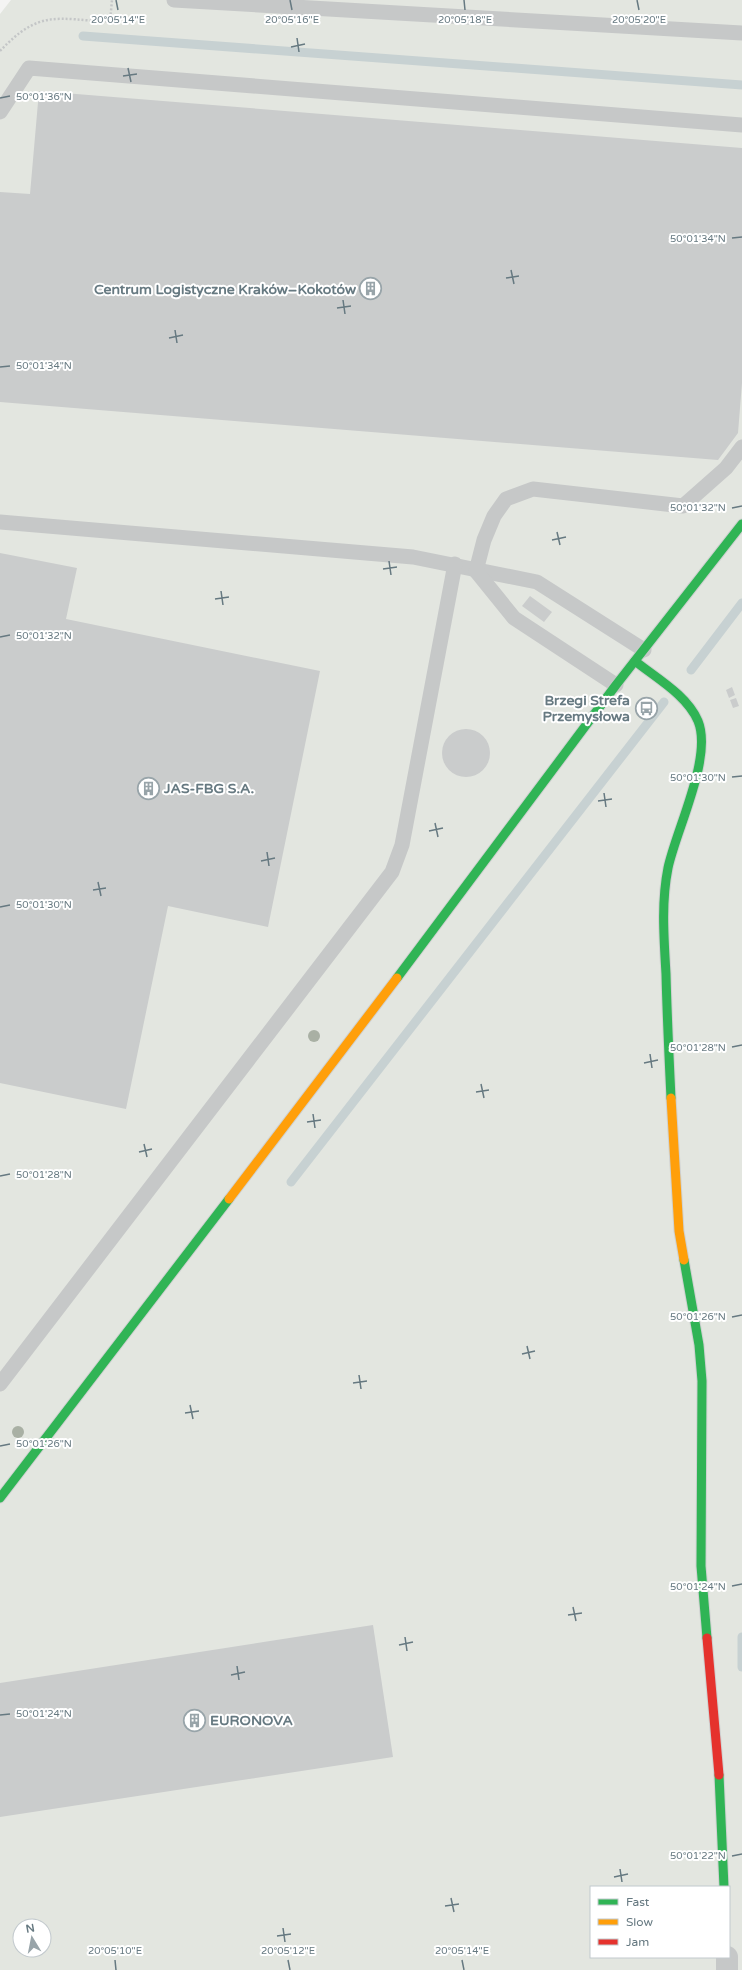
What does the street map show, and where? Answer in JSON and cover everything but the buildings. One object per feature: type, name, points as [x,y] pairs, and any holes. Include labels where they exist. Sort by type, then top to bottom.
[{"type":"street","points":[[0,1498],[392,985],[616,685],[742,524]]},
{"type":"street","points":[[640,655],[686,702],[698,722],[701,748],[698,768],[668,868],[663,915],[678,1225],[699,1345],[702,1380],[701,1566],[719,1765],[724,1886]]},
{"type":"street","points":[[727,1958],[727,1970]]},
{"type":"lane","points":[[174,0],[742,33]]},
{"type":"lane","points":[[0,112],[29,68],[742,125]]},
{"type":"lane","points":[[476,571],[484,540],[494,516],[506,499],[533,488],[683,506],[726,468],[742,447]]},
{"type":"lane","points":[[0,522],[413,557],[455,564],[476,571],[537,582],[640,655]]},
{"type":"lane","points":[[0,1384],[392,872],[402,845],[455,564]]},
{"type":"lane","points":[[476,571],[514,618],[616,685]]},
{"type":"path","points":[[0,51],[15,35],[30,25],[45,20],[56,18],[110,22],[112,0]]},
{"type":"shaded area","points":[[11,0],[742,0],[742,1970],[0,1970],[0,14]]},
{"type":"waterway","points":[[83,36],[742,85]]},
{"type":"waterway","points":[[691,670],[742,603]]},
{"type":"waterway","points":[[291,1182],[664,702]]},
{"type":"waterway","points":[[742,1637],[742,1667]]},
{"type":"traffic: fast","points":[[397,978],[616,685],[742,524]]},
{"type":"traffic: fast","points":[[635,661],[679,695],[693,712],[698,721],[701,736],[701,754],[697,773],[692,794],[672,852],[664,894],[664,934],[671,1098]]},
{"type":"traffic: fast","points":[[0,1498],[229,1199]]},
{"type":"traffic: fast","points":[[684,1260],[699,1345],[702,1381],[701,1566],[707,1638]]},
{"type":"traffic: fast","points":[[719,1775],[724,1886]]},
{"type":"traffic: slow","points":[[229,1199],[397,978]]},
{"type":"traffic: slow","points":[[671,1098],[679,1231],[684,1260]]},
{"type":"traffic: jam","points":[[707,1638],[719,1775]]},
{"type":"place","name":"Centrum Logistyczne Kraków–Kokotów","points":[[371,289]]},
{"type":"place","name":"Brzegi Strefa Przemysłowa","points":[[646,708]]},
{"type":"place","name":"JAS-FBG S.A.","points":[[148,788]]},
{"type":"place","name":"EURONOVA","points":[[194,1720]]}]
